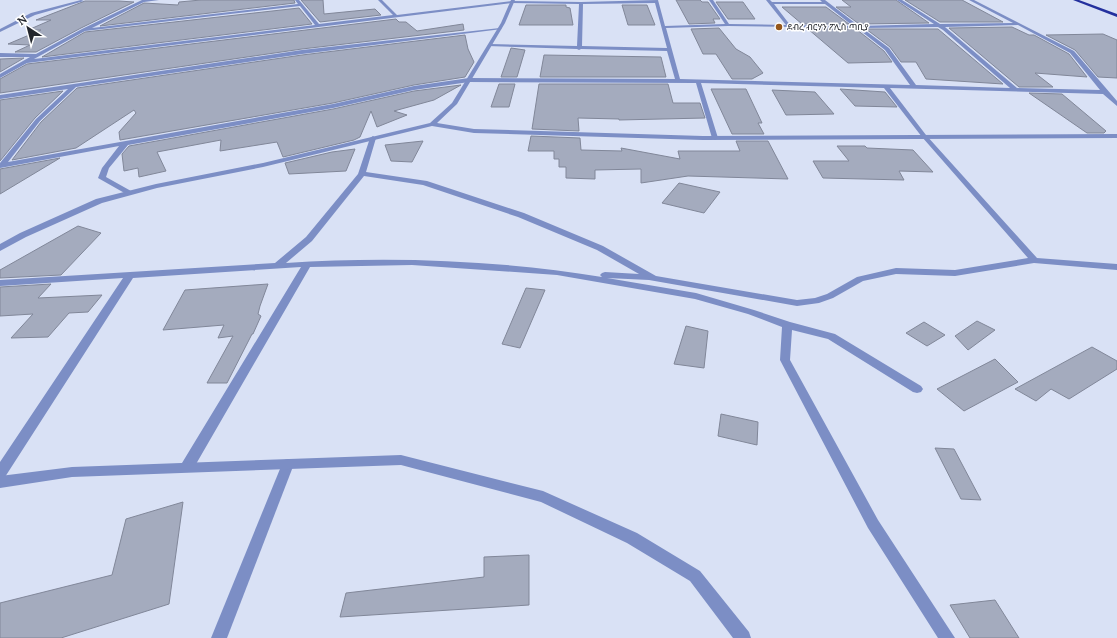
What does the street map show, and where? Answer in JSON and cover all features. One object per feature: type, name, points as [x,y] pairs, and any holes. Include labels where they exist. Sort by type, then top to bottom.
[{"type":"highway","points":[[1075,0],[1117,16]]},
{"type":"street","points":[[1,75],[84,30],[145,0],[157,0]]},
{"type":"street","points":[[296,0],[317,25]]},
{"type":"street","points":[[380,0],[395,15]]},
{"type":"street","points":[[711,0],[728,25]]},
{"type":"street","points":[[899,0],[939,25],[1016,90]]},
{"type":"street","points":[[971,0],[1072,52],[1105,92],[1117,104]]},
{"type":"street","points":[[0,31],[33,14],[82,1]]},
{"type":"street","points":[[432,124],[454,104],[500,29],[512,1]]},
{"type":"street","points":[[26,62],[475,4],[512,1],[581,4],[656,1],[678,82]]},
{"type":"street","points":[[770,2],[790,27]]},
{"type":"street","points":[[770,2],[824,2],[887,49],[915,88]]},
{"type":"street","points":[[579,49],[581,4]]},
{"type":"street","points":[[84,30],[301,5]]},
{"type":"street","points":[[663,26],[728,25],[857,27],[1019,24]]},
{"type":"street","points":[[0,97],[302,52],[500,29]]},
{"type":"street","points":[[490,45],[579,49],[670,50]]},
{"type":"street","points":[[0,55],[37,56]]},
{"type":"street","points":[[1,166],[333,106],[414,88],[469,80],[698,82],[1105,92]]},
{"type":"street","points":[[698,82],[715,138]]},
{"type":"street","points":[[1,166],[38,120],[75,85]]},
{"type":"street","points":[[886,87],[924,136],[1034,260]]},
{"type":"street","points":[[0,248],[23,235],[99,201],[156,186],[263,165],[432,124],[474,131],[715,138],[1117,136]]},
{"type":"street","points":[[277,266],[309,238],[362,174],[373,138]]},
{"type":"street","points":[[125,144],[106,168],[102,178],[128,193]]},
{"type":"street","points":[[362,174],[424,183],[521,215],[600,248],[653,278]]},
{"type":"street","points":[[0,283],[307,264],[412,262],[653,278],[797,303],[816,301],[830,296],[860,279],[896,271],[955,273],[1034,260],[1117,267]]},
{"type":"street","points":[[187,467],[307,264]]},
{"type":"street","points":[[551,271],[696,296],[751,312],[787,325],[831,336],[918,389]]},
{"type":"street","points":[[0,473],[130,275]]},
{"type":"street","points":[[787,325],[785,360],[873,524],[947,638]]},
{"type":"street","points":[[0,482],[72,472],[401,460],[544,497],[632,538],[696,576],[743,638]]},
{"type":"street","points":[[219,638],[288,464]]},
{"type":"building","points":[[201,0],[294,0],[295,3],[100,26],[144,3],[178,5],[179,2]]},
{"type":"building","points":[[301,0],[323,0],[324,14],[375,9],[381,15],[320,22]]},
{"type":"building","points":[[676,0],[700,0],[702,2],[708,2],[720,19],[713,19],[715,23],[689,24]]},
{"type":"building","points":[[842,0],[896,0],[929,23],[859,24],[836,7],[851,7]]},
{"type":"building","points":[[905,0],[962,0],[1003,22],[940,22]]},
{"type":"building","points":[[85,1],[134,2],[36,52],[15,52],[30,45],[8,44],[41,30],[28,30],[51,20],[36,20]]},
{"type":"building","points":[[716,2],[743,2],[755,19],[728,19]]},
{"type":"building","points":[[526,5],[566,5],[566,7],[570,8],[573,25],[519,25]]},
{"type":"building","points":[[622,5],[647,5],[655,25],[628,25]]},
{"type":"building","points":[[782,7],[826,7],[849,24],[802,24]]},
{"type":"building","points":[[299,8],[312,24],[42,57],[85,32]]},
{"type":"building","points":[[396,19],[399,22],[406,22],[417,31],[463,24],[464,30],[302,49],[0,93],[0,79],[27,64]]},
{"type":"building","points":[[1012,27],[1029,35],[1034,35],[1069,54],[1087,77],[1035,73],[1053,87],[1019,87],[949,28]]},
{"type":"building","points":[[719,28],[736,49],[750,57],[763,73],[752,79],[732,79],[716,54],[703,54],[691,29]]},
{"type":"building","points":[[808,29],[856,29],[884,51],[892,62],[848,63]]},
{"type":"building","points":[[866,29],[938,29],[1003,84],[926,79],[916,62],[901,62],[890,47]]},
{"type":"building","points":[[1103,34],[1117,40],[1117,78],[1098,77],[1075,50],[1046,35]]},
{"type":"building","points":[[465,35],[468,49],[474,62],[465,77],[414,85],[333,103],[120,140],[119,132],[136,113],[134,110],[76,148],[12,160],[41,122],[77,88],[302,55]]},
{"type":"building","points":[[511,48],[525,50],[517,77],[501,77]]},
{"type":"building","points":[[544,55],[661,57],[666,77],[540,77]]},
{"type":"building","points":[[24,58],[0,72],[0,59]]},
{"type":"building","points":[[499,84],[515,84],[509,107],[491,107]]},
{"type":"building","points":[[539,84],[668,84],[673,103],[700,103],[705,118],[619,120],[578,118],[579,131],[532,129]]},
{"type":"building","points":[[461,85],[434,100],[394,111],[407,115],[377,127],[371,111],[360,137],[354,140],[283,157],[277,142],[220,151],[221,140],[157,152],[166,171],[139,177],[138,168],[124,171],[122,154],[129,146],[333,109],[414,91]]},
{"type":"building","points":[[711,89],[746,89],[762,123],[758,123],[764,134],[732,134]]},
{"type":"building","points":[[840,89],[885,92],[897,107],[855,106]]},
{"type":"building","points":[[772,90],[815,92],[834,114],[786,115]]},
{"type":"building","points":[[63,91],[35,118],[0,161],[0,100]]},
{"type":"building","points":[[1029,93],[1062,94],[1106,131],[1104,133],[1087,133]]},
{"type":"building","points":[[531,136],[580,138],[581,150],[622,151],[621,148],[680,159],[678,151],[740,151],[736,141],[768,141],[788,179],[688,176],[641,183],[641,169],[595,170],[595,179],[566,178],[566,167],[559,167],[559,159],[554,159],[554,151],[528,151]]},
{"type":"building","points":[[423,141],[412,162],[391,161],[385,145]]},
{"type":"building","points":[[837,146],[865,146],[867,148],[913,150],[933,172],[899,171],[904,180],[823,178],[813,161],[849,161]]},
{"type":"building","points":[[355,149],[346,171],[289,174],[285,163],[332,152]]},
{"type":"building","points":[[60,158],[0,194],[0,169]]},
{"type":"building","points":[[679,183],[720,192],[704,213],[662,203]]},
{"type":"building","points":[[78,226],[101,233],[61,275],[0,278],[0,270]]},
{"type":"building","points":[[51,284],[38,298],[102,295],[88,312],[69,313],[48,337],[11,338],[33,314],[0,316],[0,287]]},
{"type":"building","points":[[268,284],[258,314],[261,316],[227,383],[207,383],[233,336],[218,338],[224,325],[163,330],[185,290]]},
{"type":"building","points":[[526,288],[545,290],[520,348],[502,344]]},
{"type":"building","points":[[977,321],[995,330],[968,350],[955,336]]},
{"type":"building","points":[[924,322],[945,335],[927,346],[906,333]]},
{"type":"building","points":[[686,326],[708,331],[704,368],[674,364]]},
{"type":"building","points":[[1092,347],[1117,361],[1117,369],[1069,399],[1051,389],[1036,401],[1015,389]]},
{"type":"building","points":[[995,359],[1018,382],[964,411],[937,389]]},
{"type":"building","points":[[721,414],[758,422],[757,445],[718,436]]},
{"type":"building","points":[[935,448],[954,449],[981,500],[961,499]]},
{"type":"building","points":[[183,502],[169,604],[61,638],[0,638],[0,603],[112,575],[126,519]]},
{"type":"building","points":[[529,555],[529,605],[340,617],[346,593],[484,577],[484,557]]},
{"type":"building","points":[[995,600],[1019,638],[970,638],[950,605]]},
{"type":"place","name":"ደብረ ብርሃን ፖሊስ ጣቢያ","points":[[779,27]]}]
